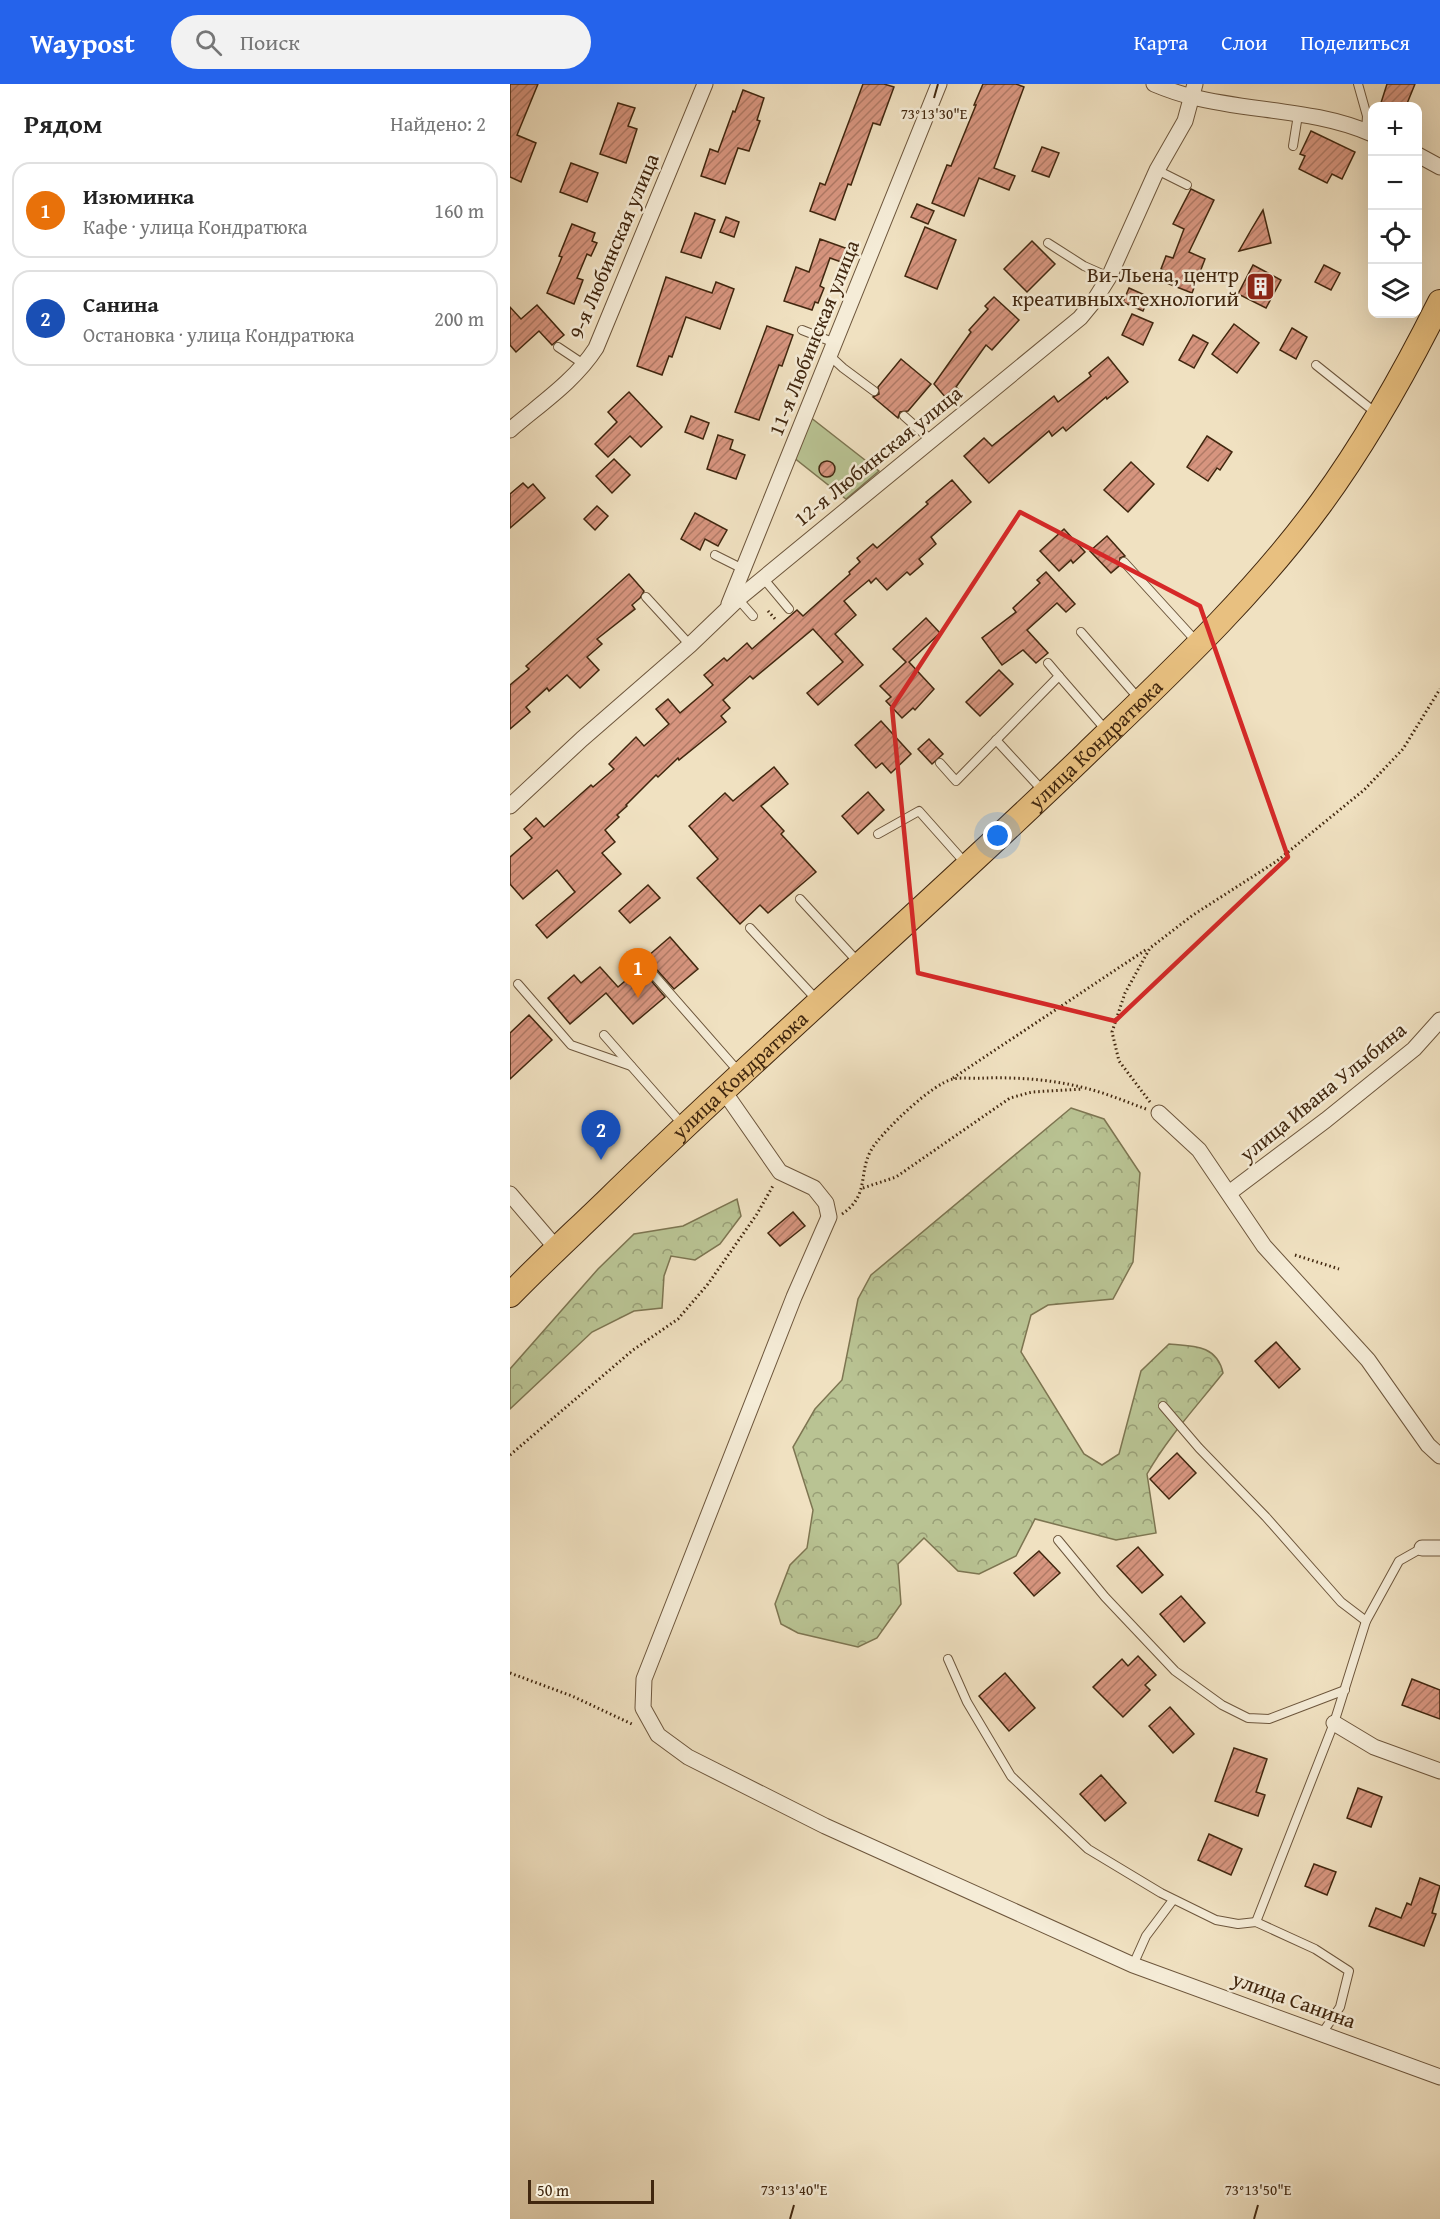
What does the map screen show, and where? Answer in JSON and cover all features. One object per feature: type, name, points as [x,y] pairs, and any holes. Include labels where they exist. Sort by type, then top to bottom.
[{"type":"main road","name":"улица Кондратюка","points":[[515,1288],[731,1082],[968,866],[1200,645],[1251,591],[1306,523],[1356,454],[1412,358],[1440,302]]},
{"type":"street","name":"9-я Любинская улица","points":[[510,430],[570,381],[585,365],[596,348],[705,84]]},
{"type":"street","name":"11-я Любинская улица","points":[[733,603],[743,569],[939,84]]},
{"type":"street","points":[[1154,84],[1194,91],[1368,133]]},
{"type":"street","name":"12-я Любинская улица","points":[[510,806],[582,739],[690,645],[733,603],[1080,318],[1109,277],[1157,170],[1185,121],[1194,91]]},
{"type":"street","points":[[1420,156],[1440,167]]},
{"type":"street","name":"улица Ивана Улыбина","points":[[1229,1193],[1414,1049],[1440,1020]]},
{"type":"street","points":[[657,1735],[643,1708],[644,1679],[794,1297],[829,1217],[826,1203],[814,1188],[780,1172],[731,1082]]},
{"type":"street","points":[[1159,1113],[1199,1150],[1264,1246],[1368,1360],[1428,1445],[1440,1456]]},
{"type":"street","points":[[510,1194],[557,1249]]},
{"type":"street","points":[[1422,1548],[1440,1548]]},
{"type":"street","points":[[1335,1723],[1374,1747],[1440,1771]]},
{"type":"street","name":"улица Санина","points":[[657,1735],[688,1757],[825,1826],[1133,1965],[1323,2032],[1440,2077]]},
{"type":"lane","points":[[1358,84],[1368,124]]},
{"type":"lane","points":[[1293,146],[1298,115]]},
{"type":"lane","points":[[1157,170],[1187,185]]},
{"type":"lane","points":[[1048,243],[1084,266],[1109,277]]},
{"type":"lane","points":[[802,330],[832,349],[843,368],[874,391]]},
{"type":"lane","points":[[558,347],[585,365]]},
{"type":"lane","points":[[1316,365],[1379,415]]},
{"type":"lane","points":[[904,416],[931,440]]},
{"type":"lane","points":[[715,555],[743,569]]},
{"type":"lane","points":[[1124,562],[1200,645]]},
{"type":"lane","points":[[763,578],[789,609]]},
{"type":"lane","points":[[646,597],[690,645]]},
{"type":"lane","points":[[733,603],[753,616]]},
{"type":"lane","points":[[1081,632],[1141,701]]},
{"type":"lane","points":[[1048,663],[1108,732]]},
{"type":"lane","points":[[940,763],[956,781],[1059,676]]},
{"type":"lane","points":[[996,740],[1045,793]]},
{"type":"lane","points":[[878,834],[919,811],[968,866]]},
{"type":"lane","points":[[800,899],[860,964]]},
{"type":"lane","points":[[750,928],[818,1002]]},
{"type":"lane","points":[[653,974],[731,1082]]},
{"type":"lane","points":[[518,984],[571,1045],[631,1065]]},
{"type":"lane","points":[[604,1035],[684,1126]]},
{"type":"lane","points":[[1163,1406],[1341,1602],[1366,1621]]},
{"type":"lane","points":[[1058,1540],[1105,1597],[1175,1671],[1222,1705],[1248,1718],[1269,1719],[1345,1690]]},
{"type":"lane","points":[[1256,1922],[1335,1723],[1366,1621],[1399,1561],[1422,1548]]},
{"type":"lane","points":[[948,1659],[967,1702],[1011,1776],[1089,1848],[1173,1900],[1216,1920],[1238,1924],[1256,1922],[1316,1949],[1349,1971],[1340,2007],[1323,2032]]},
{"type":"lane","points":[[1133,1965],[1146,1936],[1173,1900]]},
{"type":"path","points":[[768,610],[776,620]]},
{"type":"path","points":[[829,1217],[842,1215],[853,1207],[863,1188],[863,1167],[874,1144],[927,1094],[1150,948],[1193,915],[1277,861],[1364,790],[1403,749],[1440,689]]},
{"type":"path","points":[[1150,948],[1125,993],[1112,1032],[1119,1061],[1159,1113]]},
{"type":"path","points":[[952,1079],[1019,1077],[1089,1089],[1159,1113]]},
{"type":"path","points":[[863,1188],[896,1177],[1010,1098],[1032,1092],[1089,1089]]},
{"type":"path","points":[[510,1455],[633,1350],[678,1319],[708,1284],[757,1214],[780,1172]]},
{"type":"path","points":[[1264,1246],[1339,1269]]},
{"type":"path","points":[[510,1673],[572,1696],[657,1735]]},
{"type":"highlighted area","points":[[1020,512],[1200,606],[1288,857],[1115,1021],[918,973],[892,708]]},
{"type":"green space","points":[[810,417],[879,471],[846,499],[793,457]]},
{"type":"green space","points":[[1071,1108],[1104,1119],[1140,1173],[1133,1262],[1113,1299],[1048,1305],[1031,1315],[1021,1352],[1084,1454],[1102,1465],[1119,1454],[1141,1371],[1169,1344],[1195,1347],[1210,1352],[1216,1357],[1223,1373],[1173,1434],[1147,1474],[1156,1533],[1116,1540],[1035,1519],[1016,1556],[979,1574],[958,1571],[924,1538],[898,1564],[901,1604],[877,1638],[858,1647],[798,1633],[781,1624],[775,1604],[790,1565],[807,1548],[813,1510],[793,1447],[815,1409],[842,1380],[858,1299],[871,1275]]},
{"type":"green space","points":[[737,1199],[741,1216],[720,1244],[695,1260],[671,1256],[664,1276],[662,1308],[634,1311],[592,1332],[510,1409],[510,1369],[598,1269],[634,1234],[683,1226]]},
{"type":"building","points":[[510,84],[538,84],[517,135],[536,143],[521,182],[510,177]]},
{"type":"building","points":[[863,84],[884,84],[894,87],[880,125],[873,123],[851,185],[848,184],[835,220],[810,211],[820,183],[825,185]]},
{"type":"building","points":[[983,84],[1016,84],[1024,87],[994,168],[1015,176],[1009,190],[979,178],[964,216],[932,203],[947,165],[951,166]]},
{"type":"building","points":[[1387,84],[1415,84],[1408,102],[1381,102]]},
{"type":"building","points":[[743,90],[764,98],[757,120],[760,121],[749,151],[738,148],[725,184],[701,176],[710,149],[718,152]]},
{"type":"building","points":[[618,103],[635,108],[628,126],[637,129],[626,163],[600,154]]},
{"type":"building","points":[[1311,131],[1355,152],[1342,179],[1332,174],[1327,183],[1299,169],[1305,156],[1300,154]]},
{"type":"building","points":[[1042,147],[1059,153],[1049,177],[1032,171]]},
{"type":"building","points":[[571,163],[598,173],[587,202],[560,192]]},
{"type":"building","points":[[1191,189],[1214,200],[1189,252],[1205,259],[1192,293],[1164,282],[1167,272],[1161,269],[1166,256],[1173,258],[1184,229],[1173,224]]},
{"type":"building","points":[[917,204],[934,211],[928,224],[911,217]]},
{"type":"building","points":[[1263,210],[1271,243],[1239,251],[1251,230]]},
{"type":"building","points":[[695,213],[715,220],[701,258],[681,252]]},
{"type":"building","points":[[726,217],[739,222],[734,237],[720,232]]},
{"type":"building","points":[[572,224],[595,233],[592,241],[597,243],[591,256],[587,254],[577,278],[583,280],[574,304],[547,293],[562,257],[559,256]]},
{"type":"building","points":[[925,227],[956,240],[937,289],[905,276]]},
{"type":"building","points":[[820,239],[848,249],[844,263],[830,258],[820,286],[824,288],[818,303],[815,302],[812,310],[784,301],[796,267],[809,272]]},
{"type":"building","points":[[1032,241],[1055,264],[1027,292],[1004,269]]},
{"type":"building","name":"Ви-Льена, центр креативных технологий","points":[[1253,265],[1281,280],[1266,308],[1238,294]]},
{"type":"building","points":[[1324,265],[1340,273],[1331,290],[1315,282]]},
{"type":"building","points":[[666,277],[712,293],[716,282],[734,289],[720,329],[686,317],[672,357],[669,356],[662,375],[637,366]]},
{"type":"building","points":[[1129,288],[1149,297],[1143,311],[1123,302]]},
{"type":"building","points":[[994,297],[1019,320],[992,350],[986,345],[956,387],[958,389],[947,399],[934,384],[971,332],[969,330],[988,309],[985,306]]},
{"type":"building","points":[[537,305],[564,335],[552,345],[539,331],[516,352],[510,345],[510,307],[521,319]]},
{"type":"building","points":[[1132,314],[1153,323],[1143,345],[1122,335]]},
{"type":"building","points":[[1234,324],[1259,343],[1237,373],[1212,354]]},
{"type":"building","points":[[767,326],[793,335],[782,366],[779,365],[759,420],[735,412]]},
{"type":"building","points":[[1292,328],[1307,337],[1296,359],[1280,350]]},
{"type":"building","points":[[1193,335],[1208,343],[1194,368],[1179,360]]},
{"type":"building","points":[[1108,357],[1128,382],[1107,399],[1106,397],[1066,431],[1063,427],[1052,436],[1049,431],[989,483],[964,456],[984,438],[992,446],[1054,396],[1058,402],[1091,376],[1089,373]]},
{"type":"building","points":[[901,359],[931,384],[908,411],[900,412],[898,418],[873,397],[879,394],[878,387]]},
{"type":"building","points":[[629,392],[662,427],[641,447],[630,436],[608,457],[595,444],[617,422],[608,412]]},
{"type":"building","points":[[691,416],[709,423],[703,439],[685,432]]},
{"type":"building","points":[[718,435],[733,440],[730,449],[745,455],[736,479],[707,469]]},
{"type":"building","points":[[1207,436],[1232,452],[1220,470],[1217,468],[1208,481],[1187,467]]},
{"type":"building","points":[[614,459],[630,475],[612,493],[596,476]]},
{"type":"building","points":[[827,461],[835,469],[827,477],[819,469]]},
{"type":"building","points":[[1131,462],[1154,484],[1128,512],[1104,490]]},
{"type":"building","points":[[952,480],[971,502],[931,537],[936,544],[919,559],[923,564],[910,575],[907,572],[887,590],[876,578],[871,583],[869,580],[844,601],[856,615],[835,634],[863,665],[818,705],[807,693],[843,662],[813,629],[753,679],[750,676],[723,700],[730,708],[721,716],[726,722],[679,760],[678,758],[658,777],[656,775],[605,830],[615,842],[602,853],[621,874],[547,938],[536,925],[575,892],[557,870],[523,899],[510,884],[510,857],[532,838],[524,829],[536,818],[544,827],[591,785],[593,787],[614,769],[609,764],[636,737],[644,746],[669,724],[656,709],[668,699],[680,713],[713,685],[704,675],[724,658],[727,661],[747,643],[752,649],[797,610],[803,616],[850,574],[849,572],[860,562],[857,558],[873,544],[877,548]]},
{"type":"building","points":[[523,483],[528,488],[533,484],[545,498],[510,528],[510,494]]},
{"type":"building","points":[[597,506],[608,516],[595,530],[584,519]]},
{"type":"building","points":[[695,513],[727,530],[718,546],[705,539],[700,550],[681,539]]},
{"type":"building","points":[[1064,529],[1085,552],[1073,563],[1071,560],[1059,571],[1040,551]]},
{"type":"building","points":[[1107,536],[1125,556],[1120,558],[1119,566],[1111,573],[1090,551]]},
{"type":"building","points":[[1046,572],[1075,604],[1066,612],[1057,603],[1027,630],[1048,653],[1036,663],[1023,650],[1002,665],[982,638],[1016,612],[1013,608],[1040,583],[1037,580]]},
{"type":"building","points":[[629,574],[644,591],[632,605],[635,609],[597,639],[602,644],[587,657],[599,670],[580,688],[567,675],[549,691],[547,688],[526,707],[530,712],[510,729],[510,685],[529,669],[526,666]]},
{"type":"building","points":[[926,618],[940,633],[909,662],[934,689],[915,710],[913,708],[902,718],[886,701],[891,697],[880,686],[906,662],[893,649]]},
{"type":"building","points":[[999,670],[1013,684],[980,716],[966,702]]},
{"type":"building","points":[[881,721],[911,754],[891,773],[882,763],[876,768],[855,745]]},
{"type":"building","points":[[929,739],[943,754],[932,764],[918,749]]},
{"type":"building","points":[[774,767],[788,784],[761,806],[784,831],[781,834],[816,872],[768,913],[760,905],[740,924],[697,878],[718,859],[689,826],[725,793],[733,801]]},
{"type":"building","points":[[868,792],[884,810],[858,834],[842,816]]},
{"type":"building","points":[[648,885],[660,898],[630,923],[619,911]]},
{"type":"building","points":[[670,937],[698,969],[674,989],[657,970],[650,969],[647,973],[648,977],[665,997],[633,1024],[606,993],[570,1024],[548,998],[574,975],[581,983],[600,967],[618,987],[651,959],[648,956]]},
{"type":"building","points":[[529,1015],[552,1040],[510,1079],[510,1033]]},
{"type":"building","points":[[793,1212],[805,1226],[780,1246],[768,1233]]},
{"type":"building","points":[[1276,1342],[1300,1369],[1279,1388],[1255,1361]]},
{"type":"building","points":[[1177,1453],[1196,1473],[1169,1499],[1150,1479]]},
{"type":"building","points":[[1138,1547],[1163,1575],[1142,1593],[1117,1566]]},
{"type":"building","points":[[1039,1551],[1060,1573],[1034,1596],[1014,1573]]},
{"type":"building","points":[[1181,1596],[1205,1623],[1184,1642],[1160,1614]]},
{"type":"building","points":[[1138,1656],[1156,1675],[1145,1685],[1150,1690],[1123,1717],[1093,1687],[1122,1659],[1128,1666]]},
{"type":"building","points":[[1005,1673],[1035,1708],[1009,1731],[979,1696]]},
{"type":"building","points":[[1412,1679],[1440,1690],[1440,1719],[1402,1705]]},
{"type":"building","points":[[1170,1707],[1194,1734],[1173,1753],[1149,1726]]},
{"type":"building","points":[[1234,1748],[1267,1759],[1256,1792],[1265,1795],[1258,1816],[1215,1801]]},
{"type":"building","points":[[1101,1775],[1126,1803],[1105,1821],[1080,1794]]},
{"type":"building","points":[[1358,1788],[1382,1797],[1371,1827],[1347,1818]]},
{"type":"building","points":[[1209,1834],[1242,1849],[1231,1875],[1198,1860]]},
{"type":"building","points":[[1314,1864],[1336,1872],[1327,1895],[1305,1886]]},
{"type":"building","points":[[1420,1878],[1440,1886],[1432,1913],[1436,1914],[1424,1946],[1369,1926],[1376,1908],[1401,1918],[1407,1903],[1411,1905]]},
{"type":"place","name":"Ви-Льена, центр креативных технологий","points":[[1260,287]]},
{"type":"place","name":"Изюминка","points":[[638,998]]},
{"type":"place","name":"Санина","points":[[601,1160]]}]
